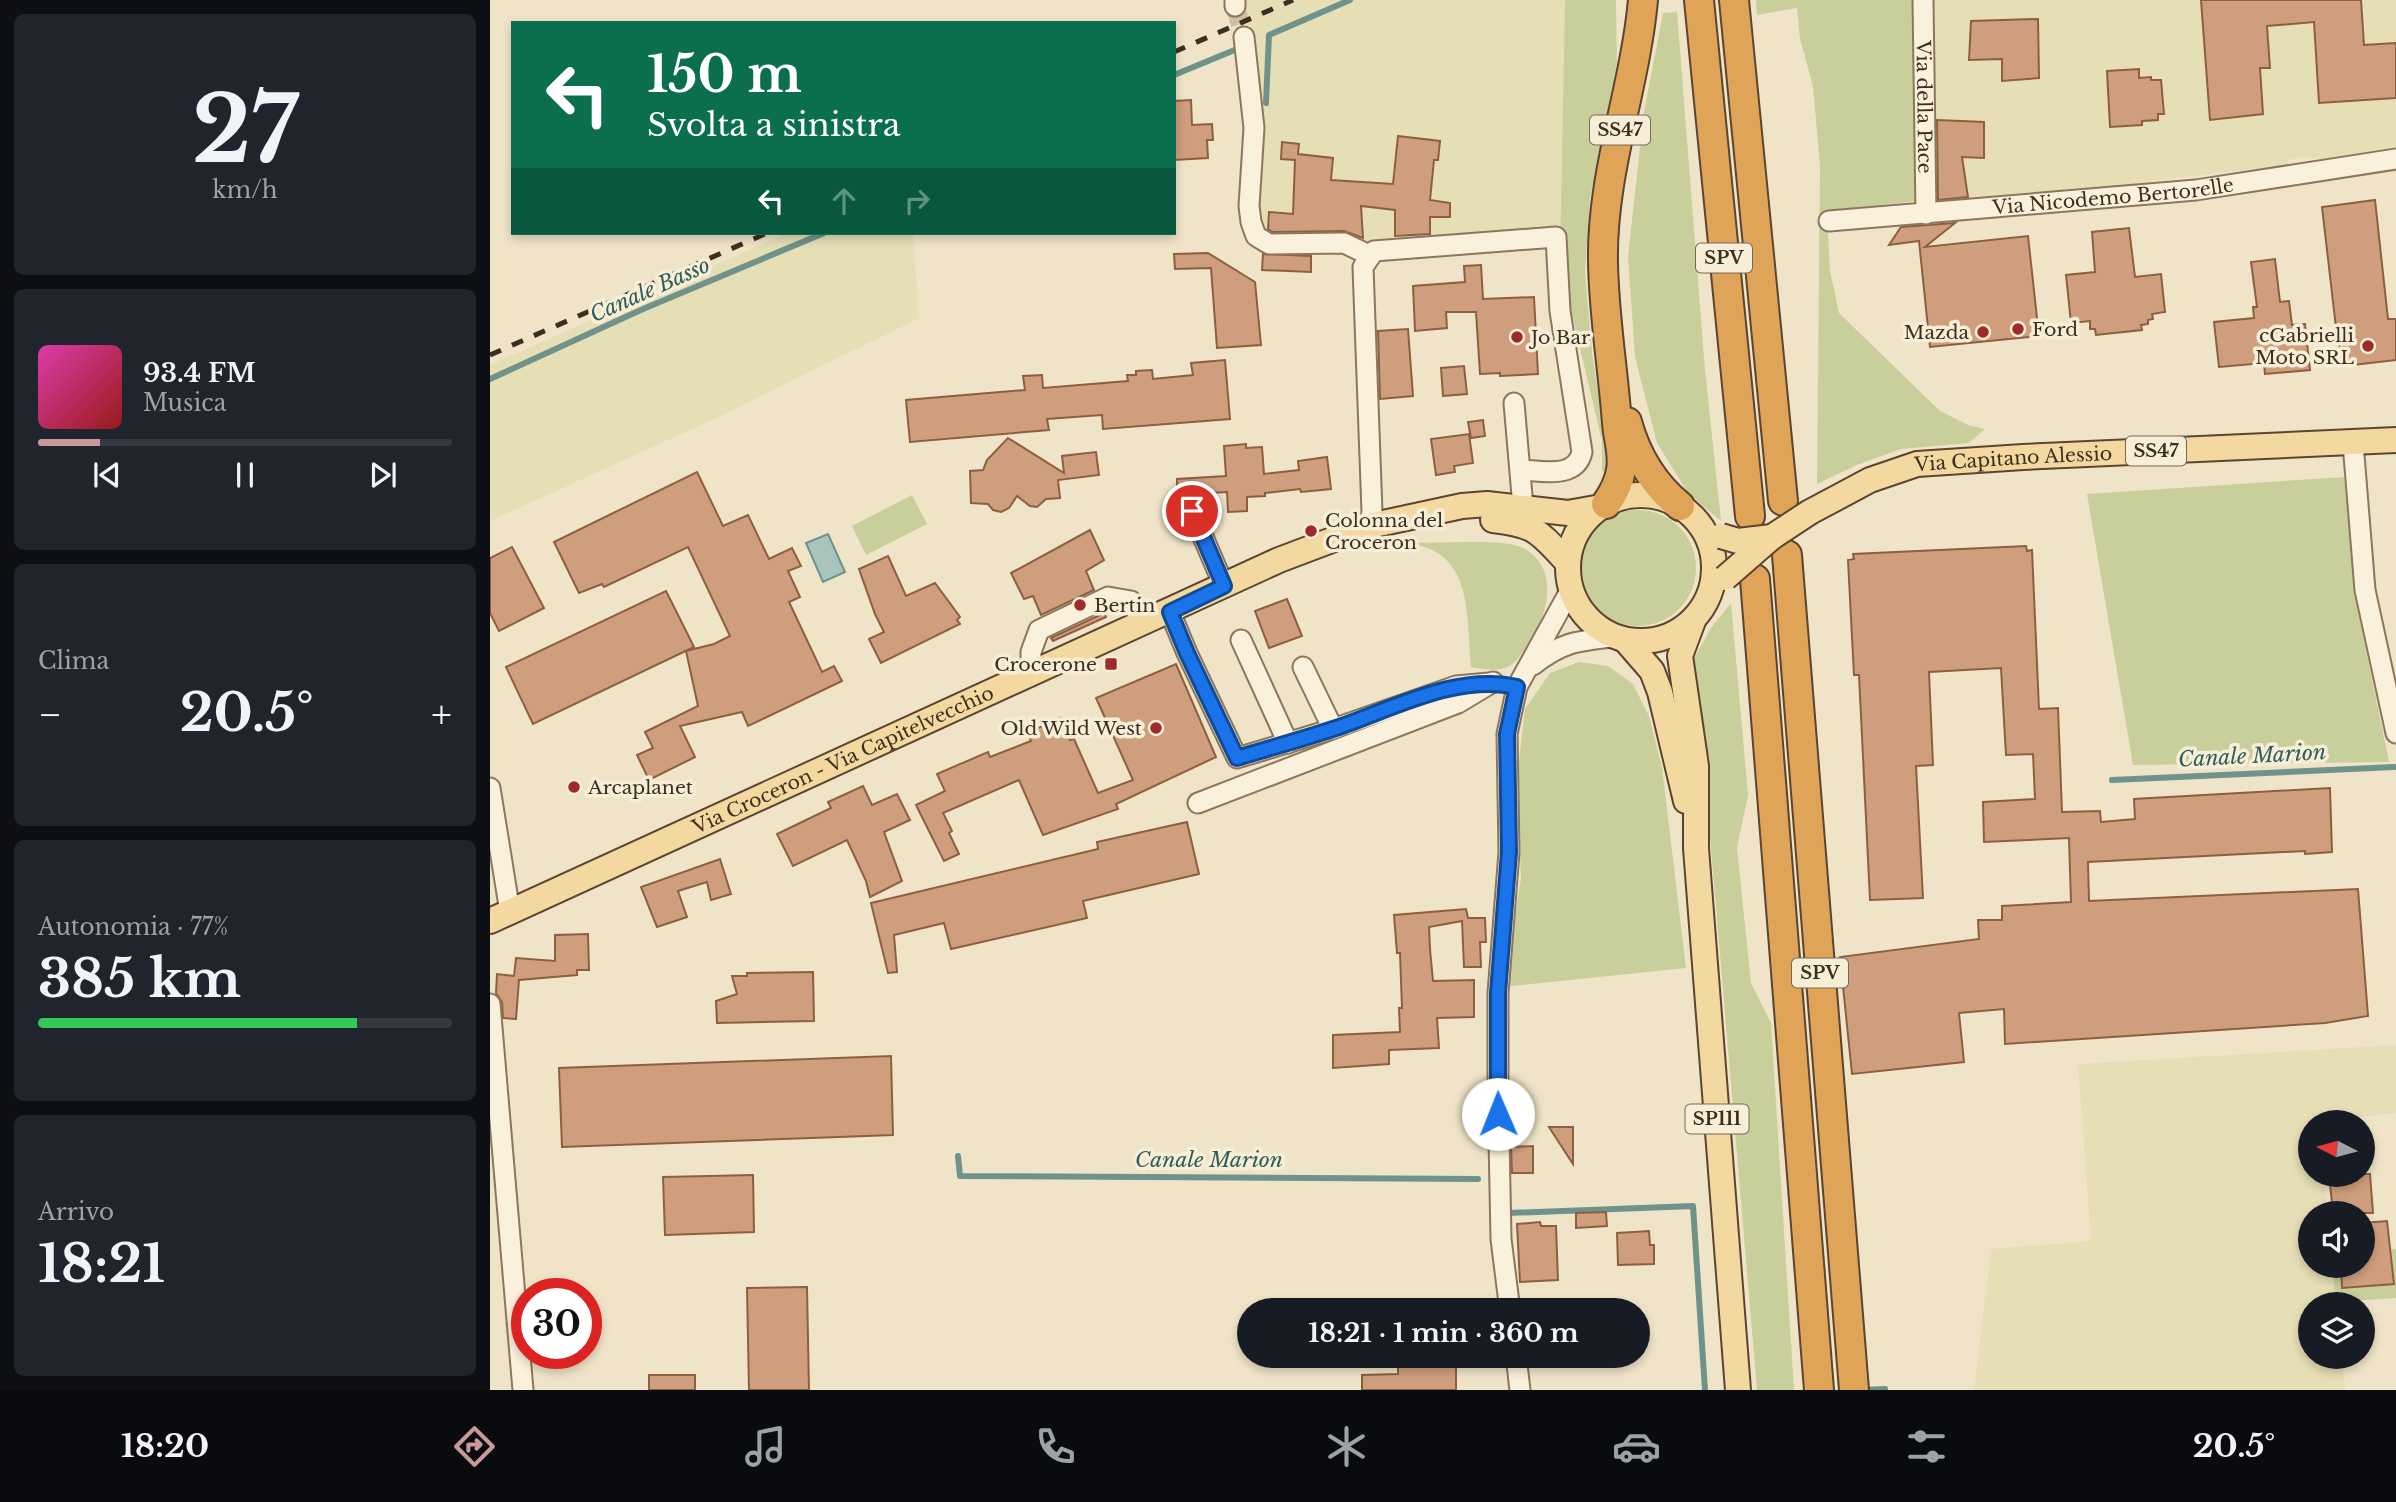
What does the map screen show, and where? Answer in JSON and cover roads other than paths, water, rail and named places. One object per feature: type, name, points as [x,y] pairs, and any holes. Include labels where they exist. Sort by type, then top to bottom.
[{"type":"highway","name":"SS47","points":[[1603,506],[1618,482],[1622,464],[1615,382],[1606,321],[1603,261],[1616,143],[1636,56],[1643,0]]},
{"type":"highway","name":"SPV","points":[[1699,0],[1750,516]]},
{"type":"highway","name":"SPV","points":[[1734,0],[1783,501]]},
{"type":"highway","name":"SS47","points":[[1615,382],[1638,453],[1661,488],[1700,522]]},
{"type":"highway","name":"SPV","points":[[1780,546],[1853,1390]]},
{"type":"highway","name":"SPV","points":[[1755,579],[1819,1390]]},
{"type":"main road","name":"Via Capitano Alessio","points":[[1719,584],[1780,546],[1810,512],[1870,480],[1917,464],[2396,440]]},
{"type":"main road","name":"SS47","points":[[1643,495],[1662,498],[1700,522],[1711,545],[1719,584],[1693,621],[1674,635],[1650,642],[1620,639],[1599,629],[1587,618],[1571,589],[1568,563],[1578,531],[1588,518],[1603,506],[1624,497],[1643,495]]},
{"type":"main road","points":[[1419,516],[1462,506],[1487,504],[1567,513],[1603,506]]},
{"type":"main road","name":"Via Croceron - Via Capitelvecchio","points":[[500,917],[1279,560],[1369,526],[1419,516]]},
{"type":"main road","points":[[1419,516],[1530,526],[1568,563]]},
{"type":"main road","name":"Via Capitano Alessio","points":[[1700,522],[1738,541],[1780,546]]},
{"type":"main road","name":"SP111","points":[[1693,621],[1679,656],[1696,766],[1696,848],[1738,1390]]},
{"type":"main road","name":"SP111","points":[[1620,639],[1652,671],[1660,692],[1696,848]]},
{"type":"street","name":"Via della Pace","points":[[1923,0],[1926,214]]},
{"type":"street","points":[[1244,37],[1254,128],[1249,206],[1256,236],[1269,244],[1344,243],[1369,256]]},
{"type":"street","name":"Via Nicodemo Bertorelle","points":[[1829,221],[2196,190],[2396,159]]},
{"type":"street","points":[[1369,526],[1372,512],[1363,267],[1369,256],[1379,249],[1556,237],[1560,311],[1582,452],[1576,466],[1567,471],[1521,470]]},
{"type":"street","points":[[1514,403],[1522,507]]},
{"type":"street","points":[[2353,443],[2365,590],[2396,733]]},
{"type":"street","points":[[1192,511],[1224,586]]},
{"type":"street","points":[[1508,1298],[1501,1239],[1498,993],[1509,852],[1507,734],[1517,687],[1571,589]]},
{"type":"street","points":[[1031,674],[1031,652],[1039,630],[1108,597],[1131,601],[1143,624]]},
{"type":"street","points":[[1170,612],[1237,758],[1333,729],[1456,686],[1493,682],[1517,687]]},
{"type":"street","points":[[1529,668],[1554,648],[1577,641],[1620,639]]},
{"type":"street","points":[[1241,640],[1288,743]]},
{"type":"street","points":[[1303,667],[1333,729]]},
{"type":"street","points":[[1198,803],[1458,704],[1478,694],[1493,682]]},
{"type":"street","points":[[490,788],[500,917]]},
{"type":"street","points":[[490,1004],[523,1390]]},
{"type":"street","points":[[1517,1368],[1520,1390]]},
{"type":"water","points":[[828,534],[845,572],[823,582],[806,543]]},
{"type":"waterway","name":"Canale Basso","points":[[1266,103],[1269,35],[1350,0]]},
{"type":"waterway","name":"Canale Basso","points":[[1176,74],[1237,49],[1238,53]]},
{"type":"waterway","name":"Canale Basso","points":[[490,379],[643,309],[819,235]]},
{"type":"waterway","name":"Canale Marion","points":[[2112,780],[2394,767]]},
{"type":"waterway","name":"Canale Marion","points":[[958,1156],[960,1176],[1478,1179]]},
{"type":"waterway","name":"Canale Marion","points":[[1507,1209],[1508,1213],[1693,1206],[1705,1390]]},
{"type":"waterway","name":"Canale Marion","points":[[1862,1390],[1885,1389]]},
{"type":"tunnel","points":[[1235,6],[1244,37]]},
{"type":"railway","points":[[1176,51],[1293,0]]},
{"type":"railway","points":[[490,355],[762,235]]},
{"type":"place","name":"Ford","points":[[2018,329]]},
{"type":"place","name":"Mazda","points":[[1983,332]]},
{"type":"place","name":"Jo Bar","points":[[1517,337]]},
{"type":"place","name":"cGabrielli Moto SRL","points":[[2368,346]]},
{"type":"place","name":"Colonna del Croceron","points":[[1311,531]]},
{"type":"place","name":"Bertin","points":[[1080,605]]},
{"type":"place","name":"Crocerone","points":[[1111,664]]},
{"type":"place","name":"Old Wild West","points":[[1156,728]]},
{"type":"place","name":"Arcaplanet","points":[[574,787]]}]
